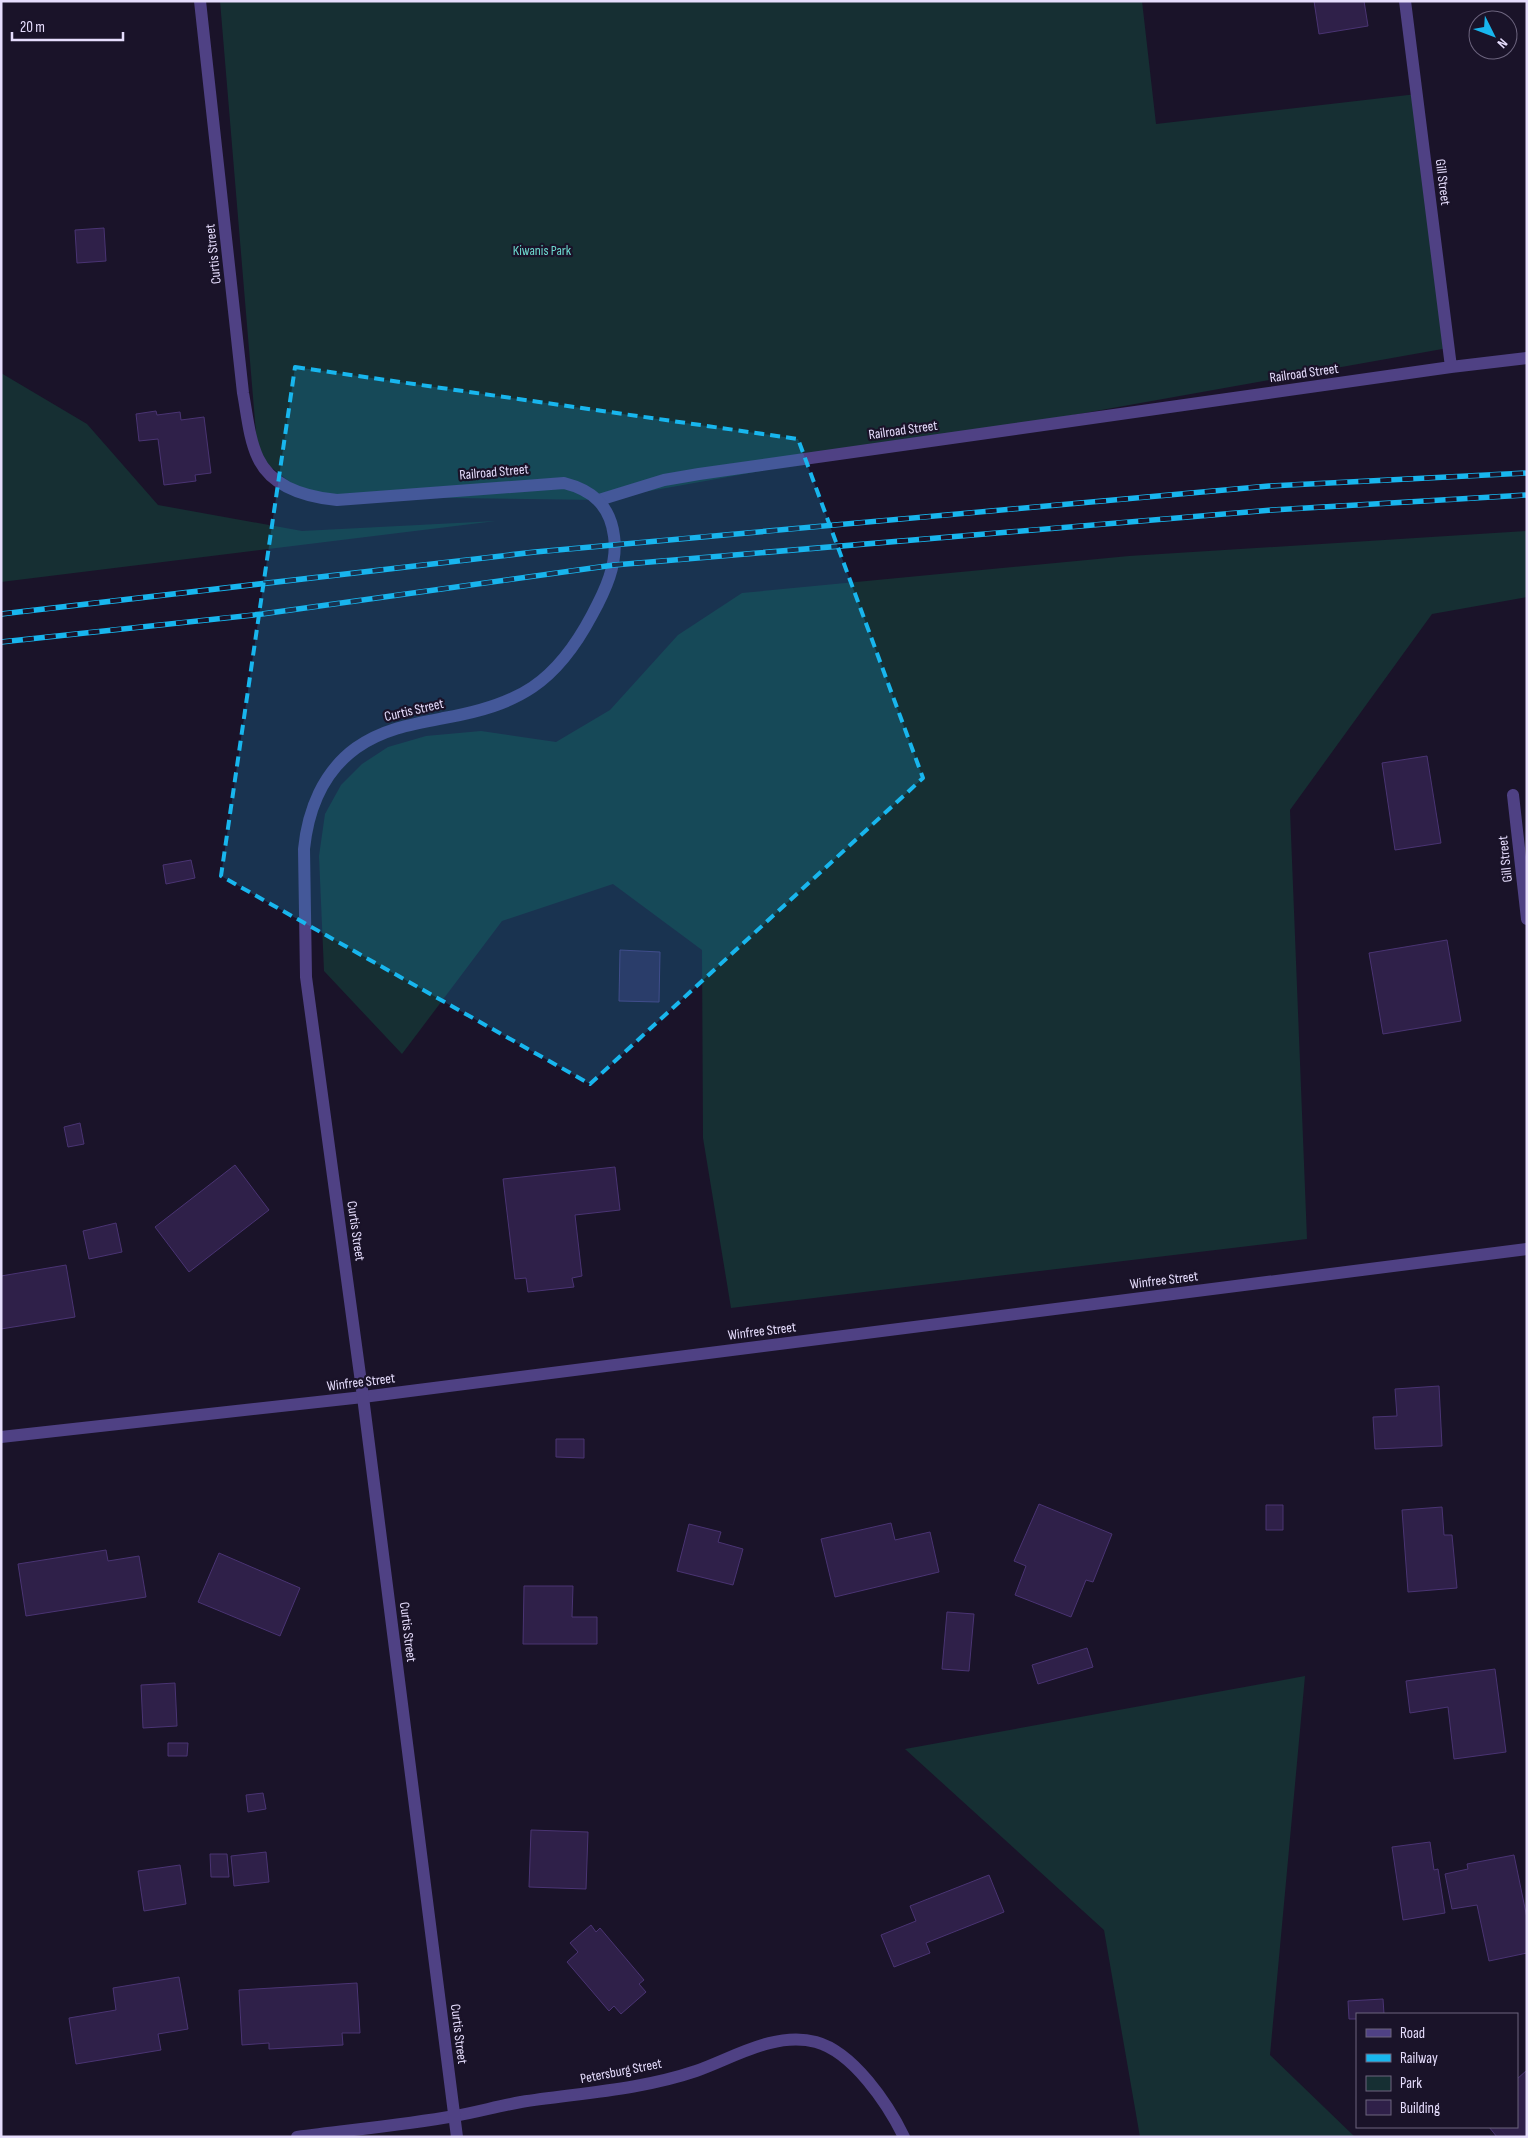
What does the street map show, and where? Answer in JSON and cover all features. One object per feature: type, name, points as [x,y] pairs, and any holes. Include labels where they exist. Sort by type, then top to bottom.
[{"type":"street","name":"Curtis Street","points":[[200,1],[243,393],[258,457],[275,478],[290,489]]},
{"type":"street","name":"Gill Street","points":[[1405,1],[1451,367]]},
{"type":"street","name":"Railroad Street","points":[[290,489],[308,496],[348,500],[551,483],[576,486],[589,492],[599,500],[664,480],[699,474],[1451,367],[1527,358]]},
{"type":"street","name":"Curtis Street","points":[[457,2137],[363,1397],[306,976],[303,871],[306,830],[311,812],[326,781],[338,764],[354,749],[372,737],[390,729],[410,724],[480,712],[501,705],[525,694],[546,678],[562,662],[581,636],[614,565],[614,537],[611,522],[607,509],[599,500]]},
{"type":"street","name":"Gill Street","points":[[1513,795],[1527,919]]},
{"type":"street","name":"Winfree Street","points":[[1,1438],[363,1397],[1527,1249]]},
{"type":"street","name":"Petersburg Street","points":[[297,2137],[454,2116],[521,2102],[620,2090],[694,2071],[762,2046],[789,2040],[816,2042],[846,2058],[873,2088],[904,2137]]},
{"type":"highlighted area","points":[[295,367],[798,439],[923,778],[590,1084],[221,876]]},
{"type":"green space","name":"Kiwanis Park","points":[[220,1],[1142,1],[1156,124],[1417,94],[1448,348],[599,500],[308,496],[258,457]]},
{"type":"green space","points":[[1,373],[87,424],[158,505],[302,531],[496,521],[1,582]]},
{"type":"green space","points":[[1527,531],[1527,597],[1432,614],[1290,810],[1307,1239],[731,1308],[703,1138],[702,950],[613,884],[502,921],[402,1054],[324,971],[319,856],[325,814],[341,785],[362,764],[388,747],[426,736],[481,731],[556,742],[610,710],[678,635],[742,593],[1129,556]]},
{"type":"green space","points":[[1305,1676],[1270,2055],[1355,2137],[1140,2137],[1104,1930],[905,1749]]},
{"type":"building","points":[[1314,1],[1364,1],[1368,26],[1319,34]]},
{"type":"building","points":[[104,228],[106,261],[77,263],[75,230]]},
{"type":"building","points":[[156,411],[157,415],[180,412],[181,420],[204,417],[211,473],[195,475],[196,481],[164,485],[158,439],[139,441],[136,414]]},
{"type":"building","points":[[1427,756],[1441,843],[1395,850],[1382,763]]},
{"type":"building","points":[[191,860],[195,878],[166,884],[163,865]]},
{"type":"building","points":[[1447,940],[1461,1021],[1383,1034],[1369,953]]},
{"type":"building","points":[[620,950],[660,952],[659,1002],[619,1001]]},
{"type":"building","points":[[80,1123],[84,1144],[68,1147],[64,1127]]},
{"type":"building","points":[[235,1165],[269,1210],[189,1272],[155,1227]]},
{"type":"building","points":[[615,1167],[620,1210],[575,1215],[582,1276],[572,1278],[574,1287],[528,1292],[526,1278],[515,1279],[503,1179]]},
{"type":"building","points":[[116,1223],[122,1252],[89,1259],[83,1231]]},
{"type":"building","points":[[66,1265],[75,1317],[1,1329],[1,1276]]},
{"type":"building","points":[[1439,1386],[1442,1446],[1375,1449],[1373,1417],[1397,1416],[1395,1389]]},
{"type":"building","points":[[556,1439],[584,1439],[584,1458],[556,1457]]},
{"type":"building","points":[[1039,1504],[1112,1534],[1093,1582],[1086,1580],[1071,1617],[1015,1595],[1026,1566],[1014,1561]]},
{"type":"building","points":[[1266,1505],[1283,1505],[1283,1530],[1266,1530]]},
{"type":"building","points":[[1442,1507],[1444,1535],[1452,1535],[1457,1588],[1408,1592],[1402,1510]]},
{"type":"building","points":[[891,1523],[895,1540],[930,1532],[939,1572],[835,1597],[821,1539]]},
{"type":"building","points":[[689,1524],[721,1532],[718,1542],[743,1549],[733,1585],[677,1571]]},
{"type":"building","points":[[106,1550],[108,1561],[139,1556],[146,1597],[26,1616],[18,1564]]},
{"type":"building","points":[[219,1553],[300,1588],[280,1636],[198,1602]]},
{"type":"building","points":[[524,1586],[573,1586],[572,1617],[597,1617],[597,1644],[523,1644]]},
{"type":"building","points":[[947,1612],[974,1614],[969,1671],[942,1669]]},
{"type":"building","points":[[1087,1648],[1093,1667],[1038,1684],[1032,1665]]},
{"type":"building","points":[[1495,1669],[1506,1752],[1454,1759],[1448,1707],[1410,1713],[1406,1681]]},
{"type":"building","points":[[175,1683],[177,1726],[143,1728],[141,1685]]},
{"type":"building","points":[[168,1743],[188,1743],[187,1756],[168,1756]]},
{"type":"building","points":[[263,1793],[266,1809],[248,1812],[246,1795]]},
{"type":"building","points":[[531,1830],[588,1832],[586,1889],[529,1887]]},
{"type":"building","points":[[1430,1842],[1434,1870],[1438,1869],[1445,1913],[1403,1920],[1392,1847]]},
{"type":"building","points":[[266,1852],[269,1882],[234,1886],[231,1856]]},
{"type":"building","points":[[210,1854],[227,1854],[229,1877],[211,1877]]},
{"type":"building","points":[[1514,1855],[1527,1918],[1527,1953],[1489,1961],[1477,1905],[1452,1909],[1445,1874],[1468,1869],[1467,1864]]},
{"type":"building","points":[[180,1865],[186,1904],[144,1911],[138,1871]]},
{"type":"building","points":[[989,1875],[1004,1912],[926,1943],[930,1953],[894,1967],[881,1935],[916,1921],[910,1906]]},
{"type":"building","points":[[591,1925],[596,1932],[600,1928],[644,1980],[639,1984],[646,1992],[621,2014],[614,2006],[609,2011],[567,1962],[578,1952],[570,1943]]},
{"type":"building","points":[[179,1977],[188,2029],[158,2034],[161,2050],[76,2064],[69,2018],[116,2010],[113,1988]]},
{"type":"building","points":[[357,1983],[360,2033],[342,2033],[343,2045],[269,2049],[269,2043],[242,2045],[239,1990]]},
{"type":"building","points":[[1383,1999],[1384,2013],[1356,2013],[1356,2019],[1349,2019],[1348,2001]]},
{"type":"building","points":[[1527,2070],[1527,2137],[1497,2137],[1490,2128],[1518,2128],[1518,2078]]},
{"type":"railway","points":[[1,614],[535,552],[1269,486],[1527,473]]},
{"type":"railway","points":[[1,642],[262,614],[614,565],[1272,510],[1527,495]]}]
